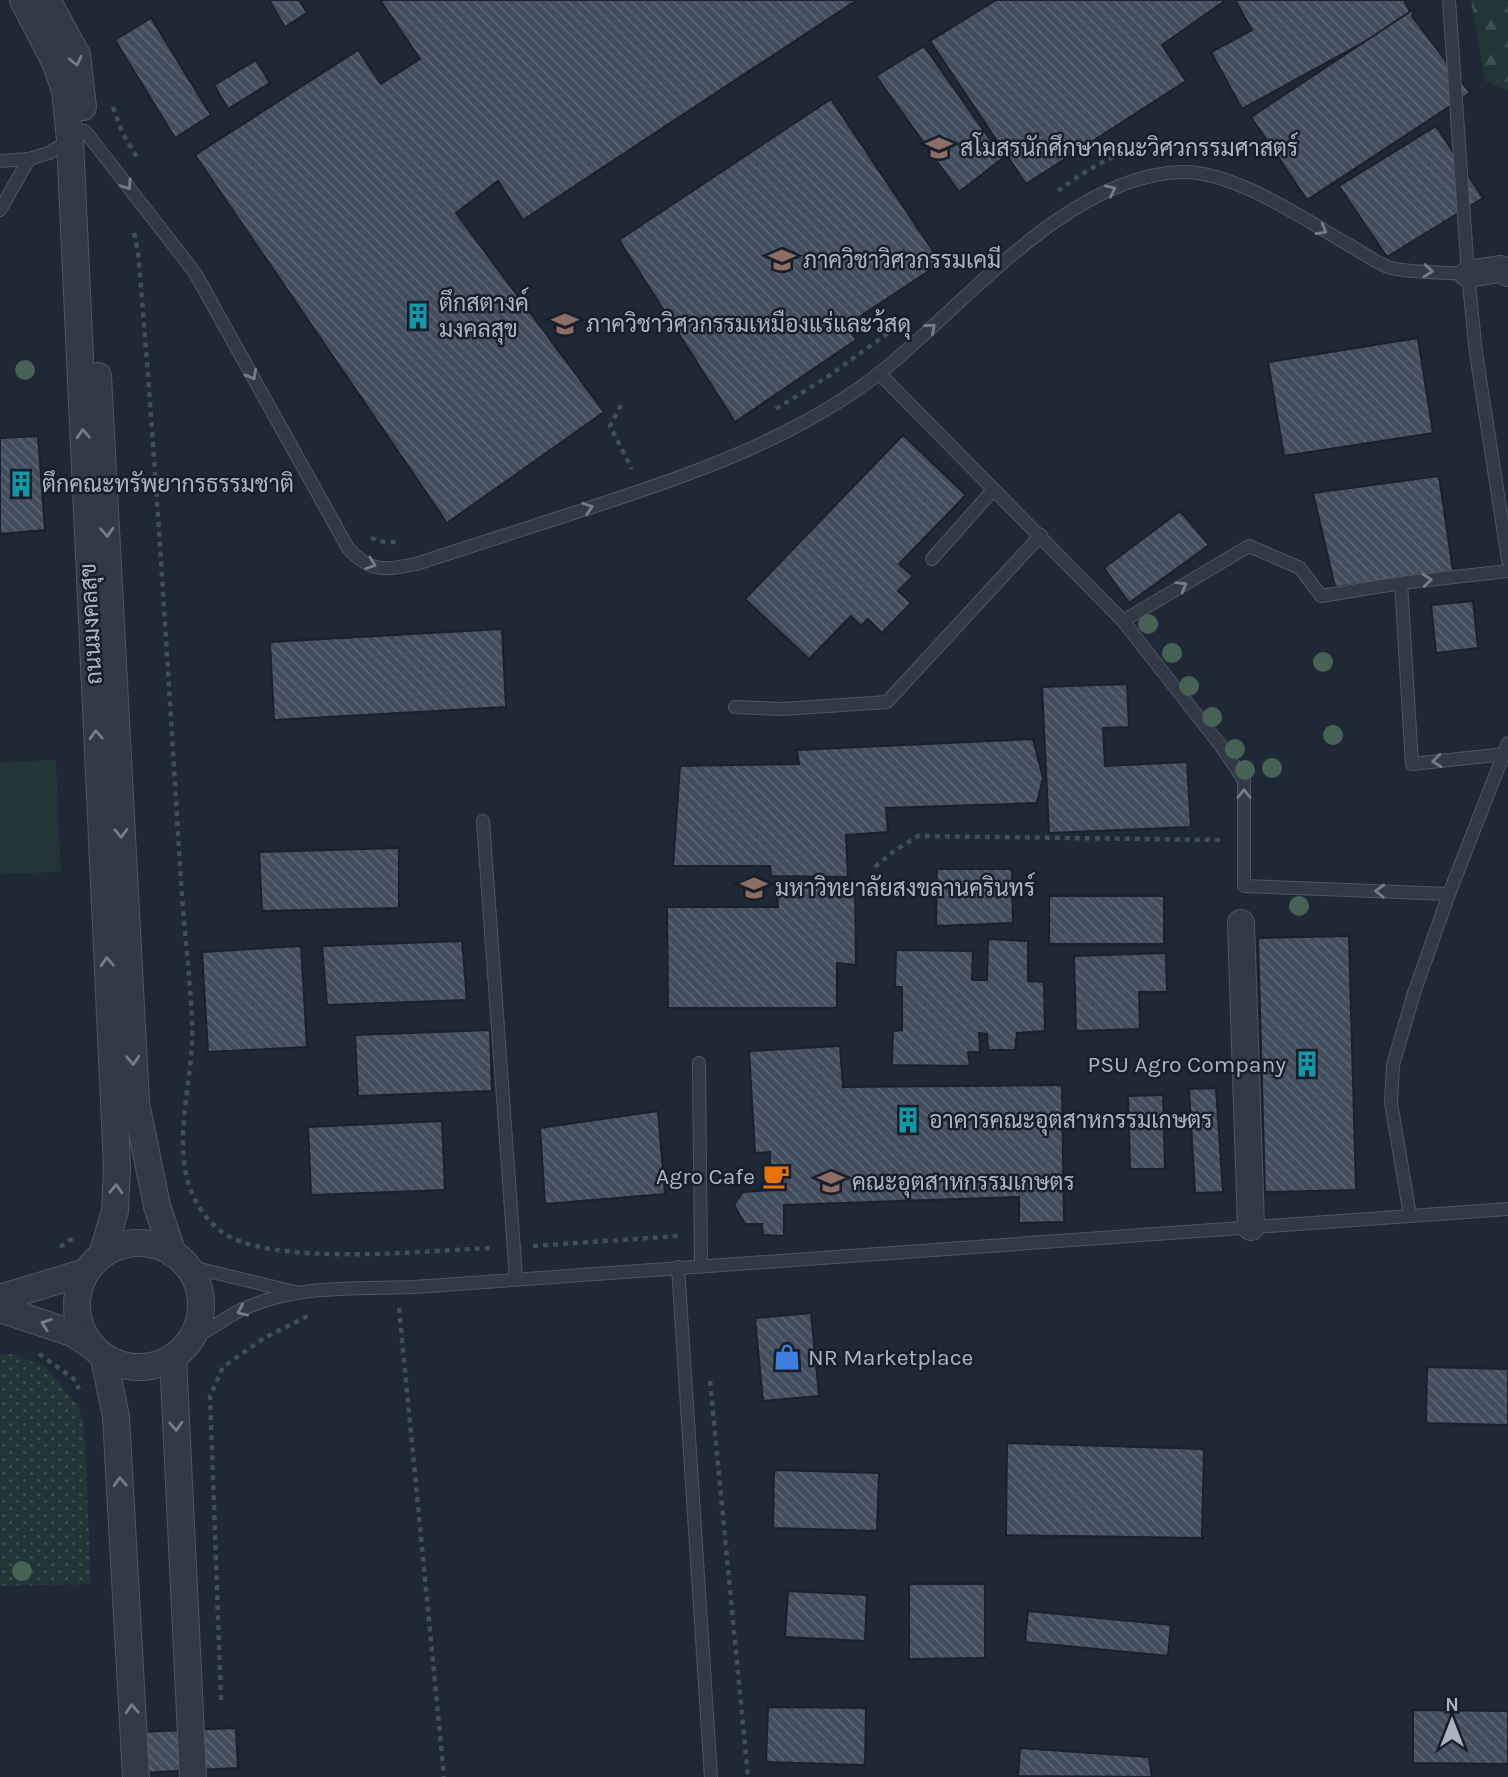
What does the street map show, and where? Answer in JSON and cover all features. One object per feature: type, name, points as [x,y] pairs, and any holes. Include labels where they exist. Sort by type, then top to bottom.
[{"type":"street","name":"ถนนมงคลสุข","points":[[23,0],[55,62],[78,135],[136,1103],[157,1206],[180,1260]]},
{"type":"street","name":"ถนนมงคลสุข","points":[[47,0],[77,55],[117,1167],[115,1211],[94,1264]]},
{"type":"street","points":[[1468,274],[1500,269],[1508,273]]},
{"type":"street","points":[[1241,923],[1251,1227]]},
{"type":"street","points":[[0,1298],[94,1264],[123,1245],[143,1243],[163,1247],[193,1273],[201,1292],[202,1313],[192,1338],[183,1350],[165,1363],[145,1368],[124,1366],[96,1351],[72,1333],[0,1310]]},
{"type":"street","points":[[94,1264],[80,1284],[76,1304],[79,1325],[96,1351],[116,1417],[135,1777]]},
{"type":"street","points":[[173,1357],[193,1777]]},
{"type":"lane","points":[[1448,0],[1476,353],[1508,560]]},
{"type":"lane","points":[[0,161],[29,159],[49,153],[78,135],[195,273],[348,548],[361,562],[388,569],[416,564],[674,481],[744,451],[814,415],[880,373],[1013,255],[1062,216],[1120,186],[1163,174],[1195,172],[1222,179],[1288,210],[1389,267],[1468,274]]},
{"type":"lane","points":[[0,210],[29,159]]},
{"type":"lane","points":[[880,373],[1123,621],[1221,746],[1244,780],[1244,886],[1449,894]]},
{"type":"lane","points":[[932,559],[993,490]]},
{"type":"lane","points":[[736,707],[783,709],[887,702],[1041,535]]},
{"type":"lane","points":[[1123,621],[1250,546],[1300,568],[1321,596],[1401,583],[1508,571]]},
{"type":"lane","points":[[1401,583],[1412,764],[1506,748]]},
{"type":"lane","points":[[1410,1215],[1391,1103],[1393,1065],[1449,894],[1506,748]]},
{"type":"lane","points":[[483,821],[516,1278]]},
{"type":"lane","points":[[699,1063],[701,1266]]},
{"type":"lane","points":[[192,1338],[239,1311],[296,1292],[414,1287],[1508,1209]]},
{"type":"lane","points":[[180,1260],[296,1292]]},
{"type":"lane","points":[[678,1267],[711,1777]]},
{"type":"path","points":[[113,106],[122,132],[143,168]]},
{"type":"path","points":[[1051,196],[1099,163],[1143,146],[1180,143],[1214,152]]},
{"type":"path","points":[[132,225],[140,265],[164,603]]},
{"type":"path","points":[[774,410],[830,375],[900,324]]},
{"type":"path","points":[[621,405],[610,426],[632,470]]},
{"type":"path","points":[[620,474],[642,467]]},
{"type":"path","points":[[364,533],[384,542],[410,541]]},
{"type":"path","points":[[875,867],[918,836],[1244,840]]},
{"type":"path","points":[[386,1307],[399,1306],[444,1777]]},
{"type":"path","points":[[222,1709],[210,1396],[223,1367],[231,1361],[294,1322],[321,1314]]},
{"type":"path","points":[[710,1377],[748,1777]]},
{"type":"green space","points":[[1471,0],[1508,0],[1508,91],[1485,81]]},
{"type":"green space","points":[[56,760],[61,872],[0,874],[0,762]]},
{"type":"green space","points":[[13,1354],[46,1367],[78,1406],[84,1422],[91,1584],[0,1586],[0,1355]]},
{"type":"building","points":[[269,0],[299,0],[307,13],[285,27]]},
{"type":"building","name":"ตึกสตางค์ มงคลสุข","points":[[380,0],[857,0],[523,220],[498,181],[456,213],[604,412],[447,523],[195,155],[358,50],[381,84],[420,59]]},
{"type":"building","points":[[996,0],[1226,0],[1162,45],[1186,81],[1026,184],[930,41]]},
{"type":"building","points":[[1235,0],[1404,0],[1412,16],[1242,109],[1211,52],[1252,30]]},
{"type":"building","points":[[1414,9],[1412,16],[1470,93],[1307,200],[1251,117]]},
{"type":"building","points":[[151,18],[211,115],[175,138],[115,40]]},
{"type":"building","name":"สโมสรนักศึกษาคณะวิศวกรรมศาสตร์","points":[[924,46],[1003,158],[959,192],[876,76]]},
{"type":"building","points":[[256,60],[270,83],[228,109],[214,85]]},
{"type":"building","points":[[831,99],[941,263],[847,325],[856,340],[735,422],[619,240]]},
{"type":"building","points":[[1436,126],[1483,198],[1387,257],[1339,186]]},
{"type":"building","points":[[1418,338],[1433,433],[1284,456],[1268,362]]},
{"type":"building","points":[[903,435],[966,495],[899,564],[913,576],[898,591],[911,603],[882,633],[868,619],[861,626],[851,616],[809,659],[745,599]]},
{"type":"building","name":"ตึกคณะทรัพยากรธรรมชาติ","points":[[38,436],[45,530],[0,534],[0,438]]},
{"type":"building","points":[[1439,476],[1453,571],[1335,587],[1313,493]]},
{"type":"building","points":[[1180,511],[1209,545],[1129,603],[1104,568]]},
{"type":"building","points":[[1473,601],[1478,648],[1436,653],[1431,605]]},
{"type":"building","points":[[502,629],[506,707],[274,720],[270,642]]},
{"type":"building","points":[[1127,684],[1129,727],[1103,728],[1105,766],[1187,762],[1191,827],[1049,833],[1042,687]]},
{"type":"building","points":[[1033,739],[1043,778],[1037,803],[886,808],[888,832],[846,835],[848,877],[771,876],[770,866],[673,866],[680,766],[799,764],[797,750]]},
{"type":"building","points":[[399,848],[399,908],[262,911],[259,852]]},
{"type":"building","points":[[937,869],[1012,869],[1013,923],[936,926]]},
{"type":"building","points":[[855,884],[856,965],[837,963],[837,1008],[668,1008],[667,907],[778,907],[776,886]]},
{"type":"building","points":[[1049,896],[1164,896],[1164,944],[1049,944]]},
{"type":"building","name":"PSU Agro Company","points":[[1349,936],[1356,1190],[1265,1192],[1258,938]]},
{"type":"building","points":[[988,939],[1028,941],[1028,981],[1044,982],[1045,1031],[1017,1033],[1015,1050],[988,1050],[987,1034],[979,1033],[980,1052],[968,1052],[970,1066],[892,1065],[893,1031],[902,1030],[902,987],[895,987],[896,950],[973,951],[972,980],[987,980]]},
{"type":"building","points":[[462,941],[467,1000],[327,1005],[322,946]]},
{"type":"building","points":[[301,946],[307,1047],[208,1052],[202,952]]},
{"type":"building","points":[[1166,953],[1167,992],[1139,992],[1140,1029],[1076,1031],[1074,956]]},
{"type":"building","points":[[490,1030],[492,1091],[358,1096],[355,1035]]},
{"type":"building","name":"อาคารคณะอุตสาหกรรมเกษตร","points":[[840,1046],[843,1087],[1062,1085],[1064,1222],[1019,1223],[1019,1197],[784,1205],[784,1236],[763,1235],[762,1224],[745,1224],[734,1205],[743,1192],[770,1190],[770,1152],[755,1153],[749,1051]]},
{"type":"building","points":[[1216,1088],[1223,1192],[1195,1193],[1189,1089]]},
{"type":"building","points":[[1163,1095],[1165,1169],[1130,1169],[1128,1096]]},
{"type":"building","points":[[658,1111],[665,1194],[545,1204],[540,1128]]},
{"type":"building","points":[[442,1121],[445,1190],[311,1195],[308,1127]]},
{"type":"building","name":"NR Marketplace","points":[[811,1313],[819,1396],[763,1401],[755,1318]]},
{"type":"building","points":[[1427,1367],[1508,1369],[1508,1425],[1426,1423]]},
{"type":"building","points":[[1007,1443],[1204,1449],[1202,1538],[1006,1535]]},
{"type":"building","points":[[774,1470],[879,1473],[877,1531],[773,1528]]},
{"type":"building","points":[[909,1584],[985,1584],[985,1658],[909,1659]]},
{"type":"building","points":[[788,1591],[867,1595],[865,1641],[785,1637]]},
{"type":"building","points":[[1028,1611],[1171,1625],[1168,1656],[1025,1642]]},
{"type":"building","points":[[768,1707],[866,1708],[865,1765],[766,1762]]},
{"type":"building","points":[[1413,1710],[1508,1711],[1508,1764],[1413,1763]]},
{"type":"building","points":[[236,1728],[238,1768],[140,1773],[137,1732]]},
{"type":"building","points":[[1020,1748],[1149,1757],[1152,1777],[1018,1776]]},
{"type":"place","name":"สโมสรนักศึกษาคณะวิศวกรรมศาสตร์","points":[[939,148]]},
{"type":"place","name":"ภาควิชาวิศวกรรมเคมี","points":[[782,260]]},
{"type":"place","name":"ตึกสตางค์ มงคลสุข","points":[[418,316]]},
{"type":"place","name":"ภาควิชาวิศวกรรมเหมืองแร่และว้สดุ","points":[[565,324]]},
{"type":"place","name":"ตึกคณะทรัพยากรธรรมชาติ","points":[[21,484]]},
{"type":"place","name":"มหาวิทยาลัยสงขลานครินทร์","points":[[754,888]]},
{"type":"place","name":"PSU Agro Company","points":[[1307,1064]]},
{"type":"place","name":"อาคารคณะอุตสาหกรรมเกษตร","points":[[908,1120]]},
{"type":"place","name":"Agro Cafe","points":[[776,1176]]},
{"type":"place","name":"คณะอุตสาหกรรมเกษตร","points":[[831,1182]]},
{"type":"place","name":"NR Marketplace","points":[[787,1357]]}]
